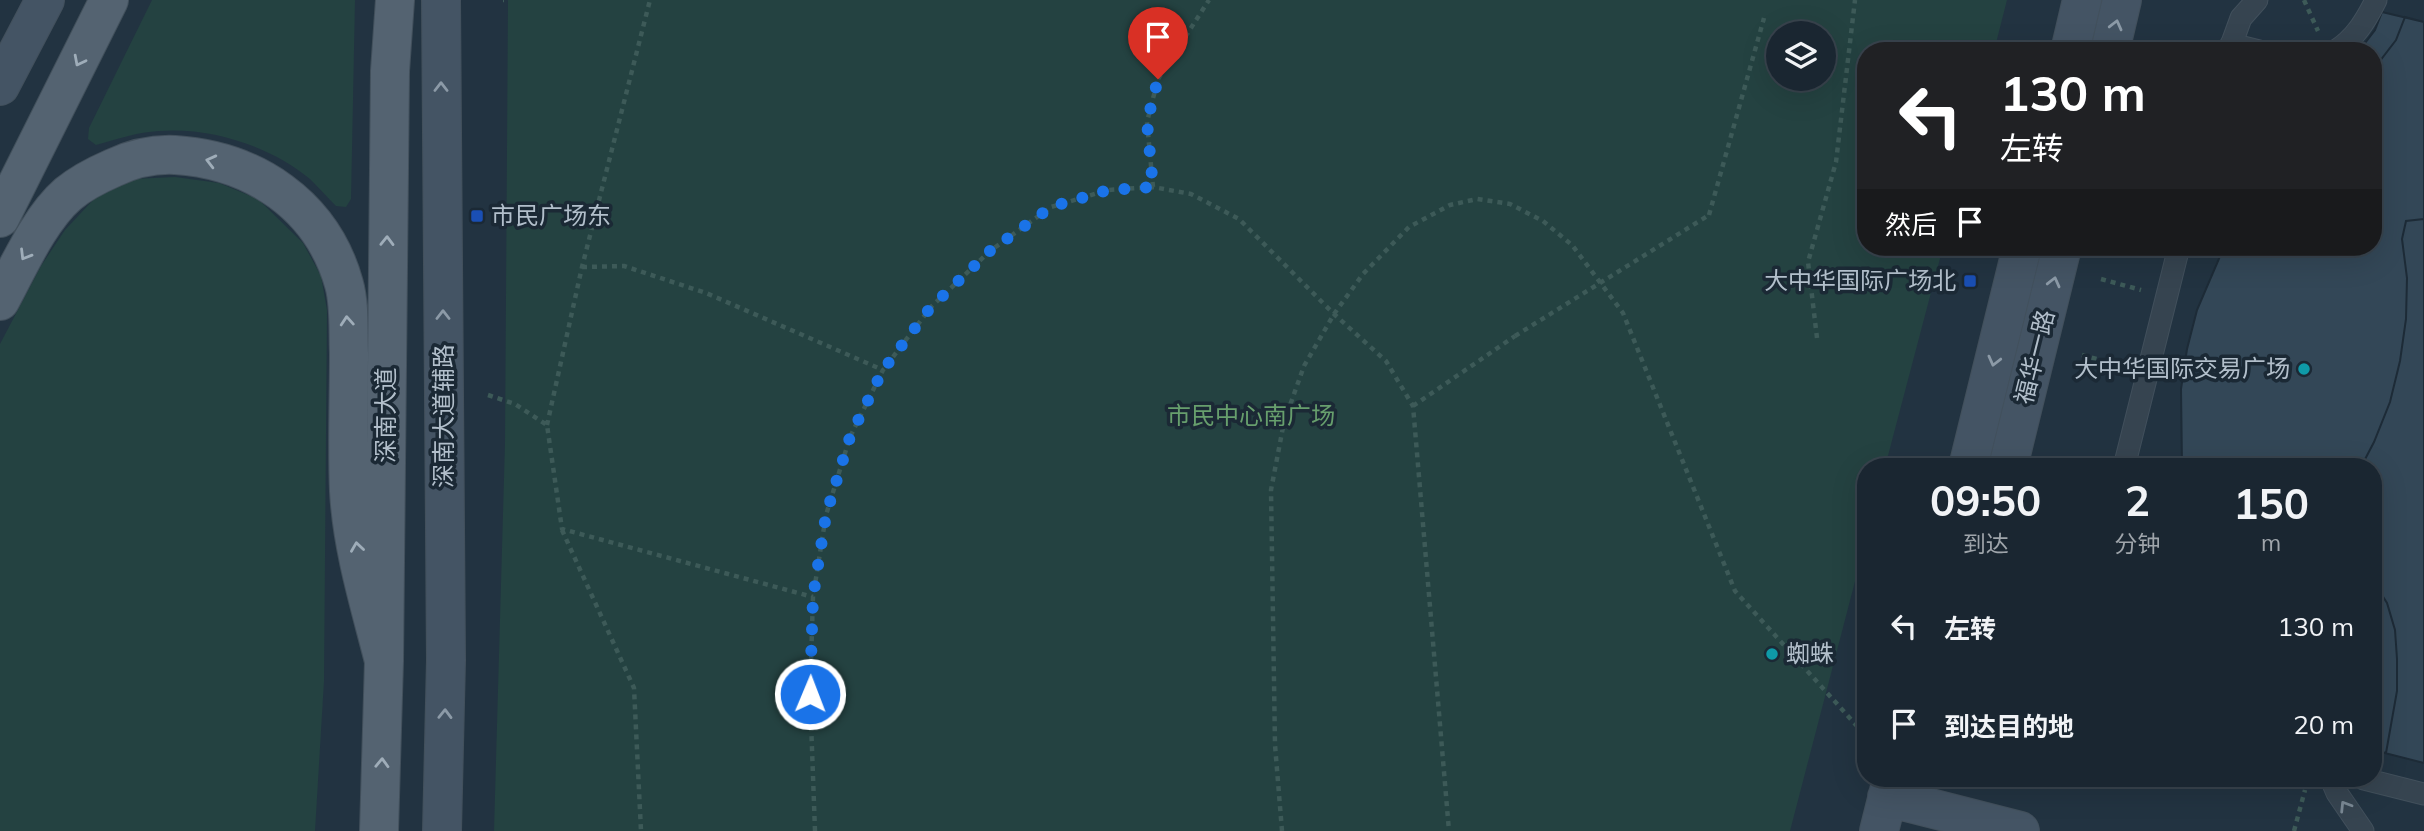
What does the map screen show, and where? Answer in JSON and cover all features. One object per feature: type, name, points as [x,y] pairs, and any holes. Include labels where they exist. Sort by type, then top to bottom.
[{"type":"main road","points":[[0,86],[45,0]]},
{"type":"main road","points":[[0,218],[109,0]]},
{"type":"main road","name":"深南大道","points":[[379,831],[384,662],[390,71],[395,0]]},
{"type":"main road","name":"深南大道辅路","points":[[441,0],[446,660],[442,831]]},
{"type":"main road","points":[[2072,42],[2082,0]]},
{"type":"main road","points":[[2112,42],[2122,0]]},
{"type":"main road","points":[[0,301],[47,218],[67,195],[94,176],[143,158],[166,155],[210,160],[254,174],[305,213],[332,253],[344,286],[348,326],[349,492],[361,575],[384,662]]},
{"type":"main road","name":"福华一路","points":[[1970,458],[2020,256]]},
{"type":"main road","name":"福华一路","points":[[2010,458],[2060,256]]},
{"type":"main road","points":[[1886,802],[1925,806],[2020,831]]},
{"type":"lane","points":[[2232,42],[2241,19],[2257,0]]},
{"type":"lane","points":[[2348,42],[2365,22],[2376,0]]},
{"type":"lane","points":[[2126,458],[2177,256]]},
{"type":"lane","points":[[2382,784],[2424,794]]},
{"type":"lane","points":[[2334,787],[2363,831]]},
{"type":"path","points":[[641,831],[634,688],[562,529],[547,425],[582,267],[650,0]]},
{"type":"path","points":[[1153,187],[1147,122],[1158,79],[1209,0]]},
{"type":"path","points":[[1817,338],[1808,262],[1836,162],[1855,0]]},
{"type":"path","points":[[2304,0],[2327,42]]},
{"type":"path","points":[[1413,406],[1515,336],[1709,215],[1764,18]]},
{"type":"path","points":[[815,831],[810,694],[813,597],[826,515],[850,437],[883,370],[931,307],[990,251],[1051,207],[1108,190],[1153,187],[1191,194],[1239,219],[1385,361],[1413,406],[1449,831]]},
{"type":"path","points":[[1282,831],[1275,745],[1271,490],[1284,422],[1300,377],[1334,314],[1363,274],[1409,227],[1450,205],[1478,199],[1510,204],[1543,221],[1572,245],[1623,313],[1735,591],[1857,726]]},
{"type":"path","points":[[582,267],[624,266],[706,293],[883,370]]},
{"type":"path","points":[[2101,279],[2166,297]]},
{"type":"path","points":[[2082,355],[2147,373]]},
{"type":"path","points":[[488,395],[515,404],[547,425]]},
{"type":"path","points":[[562,529],[813,597]]},
{"type":"path","points":[[2294,831],[2306,787]]},
{"type":"green space","points":[[152,0],[355,0],[351,199],[346,207],[336,206],[294,167],[239,141],[199,132],[179,131],[135,134],[96,145],[88,139],[89,128]]},
{"type":"green space","name":"市民中心南广场","points":[[508,0],[2007,0],[1996,42],[1857,42],[1857,256],[1941,256],[1887,458],[1857,458],[1857,574],[1790,831],[494,831],[505,443]]},
{"type":"green space","points":[[175,177],[219,183],[258,199],[303,243],[321,276],[327,310],[324,681],[315,831],[0,831],[0,344],[41,266],[65,230],[94,199],[132,179]]},
{"type":"building","name":"大中华国际交易广场","points":[[2382,12],[2424,22],[2424,763],[2382,752],[2382,458],[2182,458],[2181,389],[2187,349],[2197,310],[2220,256],[2382,256],[2382,42],[2366,42],[2375,30]]},
{"type":"building","name":"大中华国际交易广场","points":[[2405,17],[2424,22],[2424,219],[2406,221],[2402,239],[2407,278],[2406,319],[2400,361],[2390,402],[2374,442],[2366,458],[2182,458],[2181,389],[2187,349],[2197,310],[2220,256],[2382,256],[2382,58],[2396,40]]},
{"type":"building","points":[[2382,595],[2395,630],[2397,659],[2397,691],[2386,753],[2382,752]]},
{"type":"place","name":"市民广场东","points":[[477,216]]},
{"type":"place","name":"大中华国际广场北","points":[[1970,281]]},
{"type":"place","name":"大中华国际交易广场","points":[[2304,369]]},
{"type":"place","name":"蜘蛛","points":[[1772,654]]},
{"type":"route","points":[[810,694],[813,597],[826,515],[850,437],[883,370],[931,307],[990,251],[1051,207],[1108,190],[1153,187],[1147,122],[1158,79]]}]
